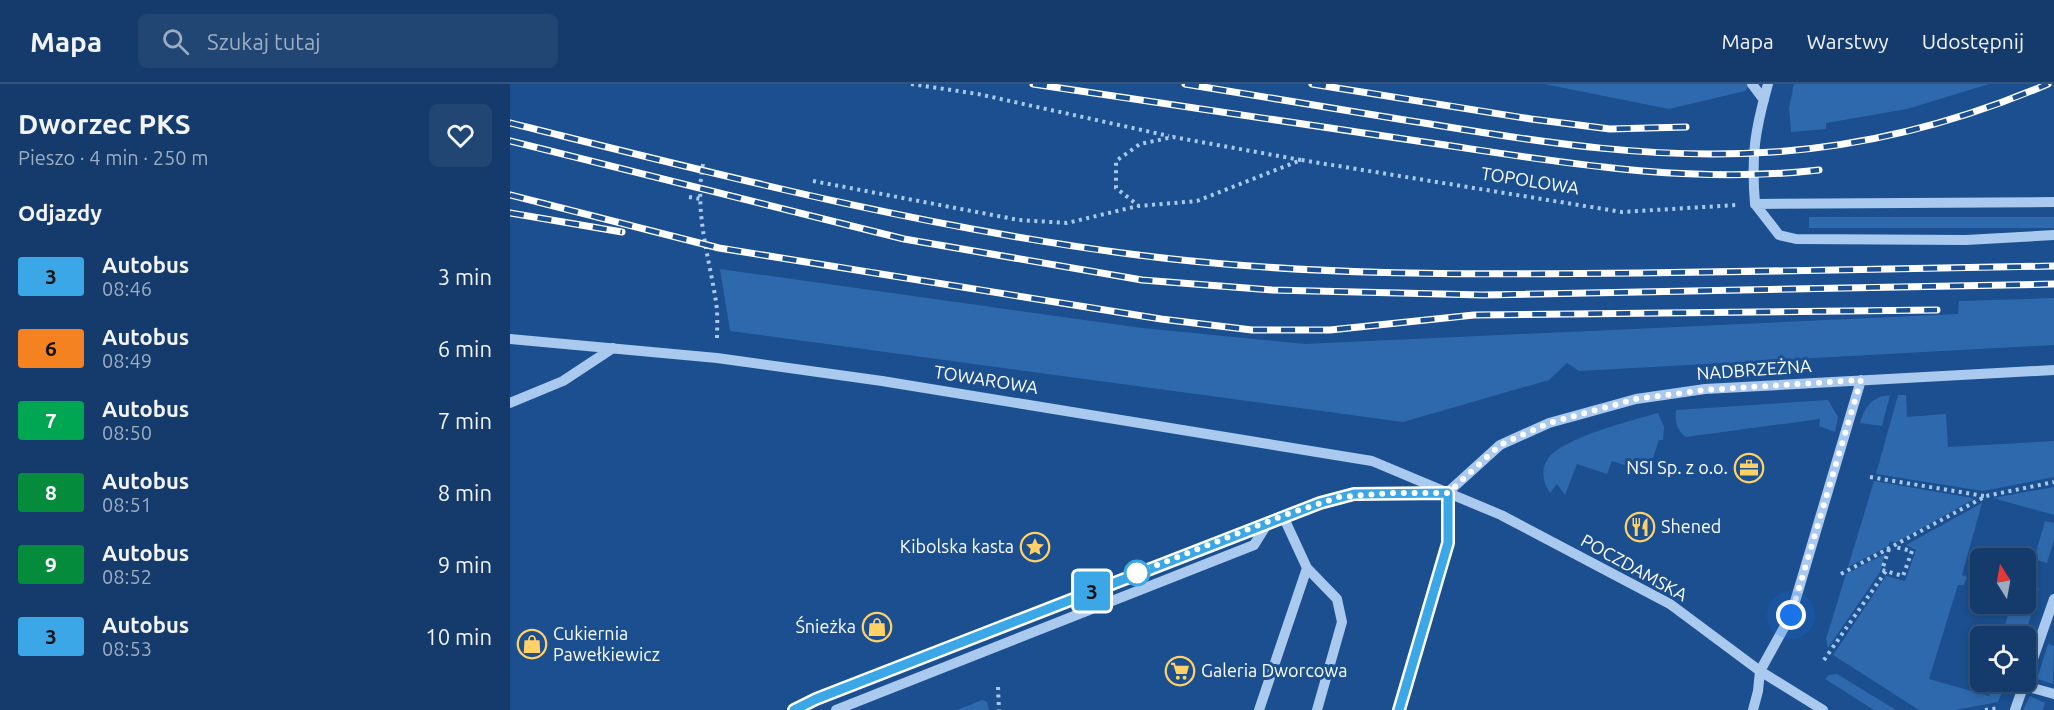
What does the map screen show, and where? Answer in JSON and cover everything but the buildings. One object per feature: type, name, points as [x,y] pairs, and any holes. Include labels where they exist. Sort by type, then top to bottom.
[{"type":"street","points":[[1752,84],[1764,99]]},
{"type":"street","points":[[1768,84],[1756,125],[1752,153],[1755,204],[1779,235],[1796,239],[1966,240],[2054,235]]},
{"type":"street","points":[[1755,204],[2054,202]]},
{"type":"street","name":"TOWAROWA","points":[[510,339],[717,358],[882,381],[1336,453],[1372,460],[1448,493]]},
{"type":"street","points":[[510,403],[563,381],[613,348]]},
{"type":"street","name":"NADBRZEŻNA","points":[[1448,493],[1500,445],[1549,423],[1636,399],[1705,390],[2054,370]]},
{"type":"street","points":[[1753,710],[1760,671],[1791,615],[1861,380]]},
{"type":"street","points":[[797,710],[816,699],[1282,516],[1354,494],[1448,493],[1448,543],[1399,710]]},
{"type":"street","name":"POCZDAMSKA","points":[[1448,493],[1500,515],[1670,604],[1760,671],[1823,710]]},
{"type":"street","points":[[1282,516],[1307,568],[1337,599],[1342,622],[1317,710]]},
{"type":"street","points":[[836,710],[1254,545],[1269,521]]},
{"type":"street","points":[[1259,710],[1307,568]]},
{"type":"street","points":[[2036,653],[2054,599]]},
{"type":"street","points":[[2036,689],[2054,694]]},
{"type":"street","points":[[2015,710],[2022,692]]},
{"type":"path","name":"TOPOLOWA","points":[[911,84],[978,94],[1173,137],[1622,212],[1755,204]]},
{"type":"path","name":"TOPOLOWA","points":[[1139,206],[1116,188],[1116,161],[1140,144],[1173,137]]},
{"type":"path","points":[[813,181],[1019,220],[1067,223],[1139,206],[1197,201],[1301,160]]},
{"type":"path","points":[[703,164],[700,199],[704,245],[716,303],[717,358]]},
{"type":"path","points":[[689,197],[700,199]]},
{"type":"path","points":[[1870,477],[1986,496]]},
{"type":"path","points":[[1895,547],[1986,496],[2054,482]]},
{"type":"path","points":[[1891,545],[1912,551],[1903,576],[1882,570],[1890,549],[1891,545]]},
{"type":"path","points":[[1840,574],[1890,549]]},
{"type":"path","points":[[1824,660],[1886,571]]},
{"type":"path","points":[[998,687],[999,710]]},
{"type":"path","points":[[1985,710],[2002,708]]},
{"type":"shaded area","points":[[1544,84],[1751,84],[1745,91],[1669,109]]},
{"type":"shaded area","points":[[1794,84],[1989,84],[1907,109],[1826,123],[1826,129],[1791,132],[1789,108]]},
{"type":"shaded area","points":[[1809,217],[2054,217],[2054,228],[1809,228]]},
{"type":"shaded area","points":[[720,269],[1142,328],[1305,344],[1958,314],[1959,301],[2054,298],[2054,345],[1579,371],[1567,363],[1549,380],[1403,422],[730,331]]},
{"type":"shaded area","points":[[1890,395],[1882,426],[1860,423],[1870,403]]},
{"type":"shaded area","points":[[1898,395],[1906,395],[1907,417],[1946,414],[1948,447],[2054,441],[2054,477],[1983,491],[1876,474]]},
{"type":"shaded area","points":[[1828,400],[1838,417],[1835,432],[1819,426],[1820,419],[1686,437],[1676,422],[1676,410]]},
{"type":"shaded area","points":[[1658,413],[1664,427],[1663,440],[1659,440],[1648,473],[1612,461],[1607,474],[1577,464],[1565,495],[1557,484],[1550,493],[1543,472],[1548,459],[1555,451],[1582,437]]},
{"type":"shaded area","points":[[1874,481],[1974,499],[1895,543],[1890,541],[1888,546],[1848,567]]},
{"type":"shaded area","points":[[2054,487],[2054,515],[1993,498]]},
{"type":"shaded area","points":[[1982,503],[1962,575],[1967,577],[1964,585],[1958,585],[1929,679],[1989,696],[1990,692],[2002,692],[1998,702],[1955,710],[1919,710],[1833,655],[1886,576],[1905,581],[1916,550],[1906,545]]},
{"type":"shaded area","points":[[2045,521],[2054,523],[2054,540],[2047,563],[2036,560]]},
{"type":"shaded area","points":[[1885,554],[1880,572],[1828,648],[1826,639],[1846,574]]},
{"type":"shaded area","points":[[2008,614],[2031,614],[2028,626],[2005,626]]},
{"type":"shaded area","points":[[2048,644],[2054,646],[2053,684],[2037,679]]},
{"type":"shaded area","points":[[1837,674],[1896,710],[1874,710],[1825,679],[1829,675]]},
{"type":"shaded area","points":[[2030,696],[2045,703],[2043,710],[2023,710]]},
{"type":"shaded area","points":[[982,700],[987,702],[989,710],[957,710]]},
{"type":"railway","points":[[1033,84],[1576,164],[1721,175],[1819,170]]},
{"type":"railway","points":[[1185,84],[1558,143],[1686,154],[1773,152],[1879,138],[1948,120],[2048,84]]},
{"type":"railway","points":[[1312,84],[1531,119],[1610,129],[1686,127]]},
{"type":"railway","points":[[510,123],[741,180],[896,214],[1052,243],[1130,254],[1257,267],[1512,274],[2054,266]]},
{"type":"railway","points":[[510,141],[904,239],[1142,280],[1272,290],[1483,295],[2054,284]]},
{"type":"railway","points":[[510,195],[719,248],[1161,319],[1252,330],[1330,330],[1474,315],[1937,310]]},
{"type":"railway","points":[[510,213],[622,232]]},
{"type":"bus line","name":"3","points":[[794,710],[816,699],[1320,503],[1354,494],[1448,493],[1448,543],[1441,574],[1399,710]]},
{"type":"place","name":"NSI Sp. z o.o.","points":[[1749,468]]},
{"type":"place","name":"Shened","points":[[1640,527]]},
{"type":"place","name":"Kibolska kasta","points":[[1035,547]]},
{"type":"place","name":"Śnieżka","points":[[877,627]]},
{"type":"place","name":"Cukiernia Pawełkiewicz","points":[[532,644]]},
{"type":"place","name":"Galeria Dworcowa","points":[[1180,671]]},
{"type":"route","points":[[1137,573],[1282,516],[1339,497],[1354,494],[1448,493],[1500,445],[1524,433],[1549,423],[1636,399],[1666,393],[1861,380],[1791,615]]}]
